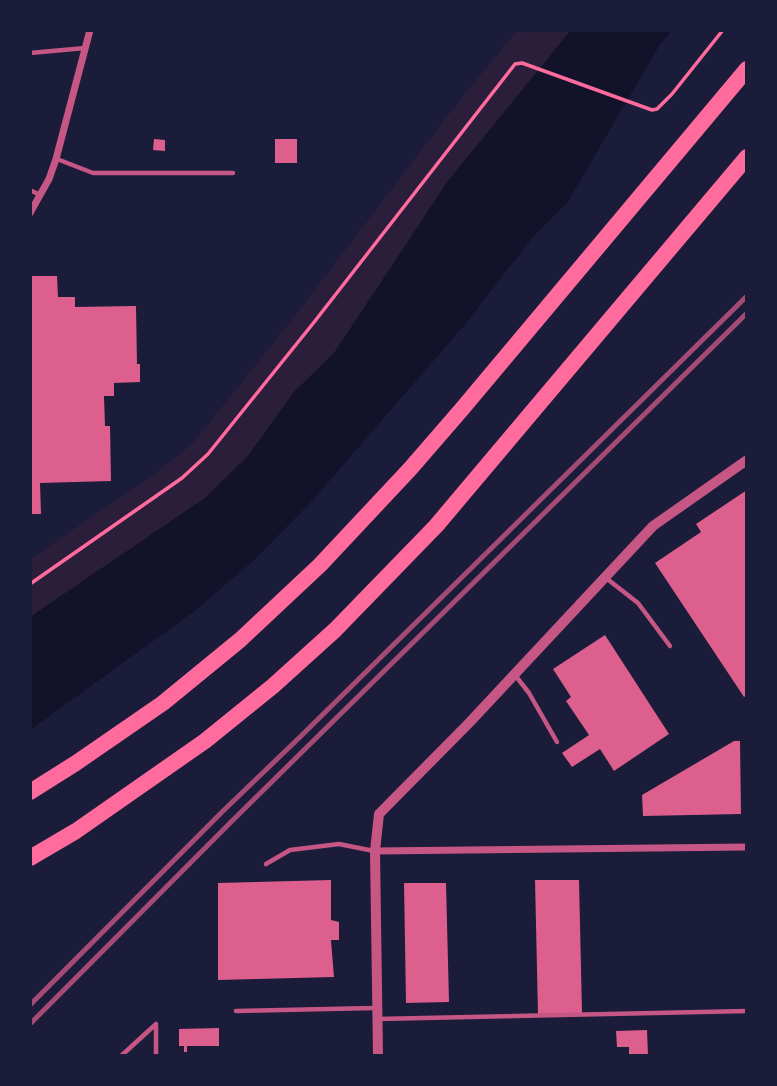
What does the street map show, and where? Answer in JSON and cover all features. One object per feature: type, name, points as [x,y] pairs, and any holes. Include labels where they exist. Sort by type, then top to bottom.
[{"type":"highway","points":[[30,792],[76,764],[147,714],[211,665],[290,594],[358,525],[462,409],[747,69]]},
{"type":"highway","points":[[30,858],[76,831],[205,741],[297,665],[373,593],[436,526],[539,406],[747,157]]},
{"type":"street","points":[[30,213],[56,159],[90,30]]},
{"type":"street","points":[[378,1056],[375,851],[379,814],[653,526],[747,460]]},
{"type":"street","points":[[375,851],[747,846]]},
{"type":"lane","points":[[30,52],[86,48]]},
{"type":"lane","points":[[56,159],[93,173],[233,173]]},
{"type":"lane","points":[[30,190],[40,195]]},
{"type":"lane","points":[[605,577],[638,603],[670,646]]},
{"type":"lane","points":[[515,674],[529,692],[557,742]]},
{"type":"lane","points":[[266,864],[290,850],[339,844],[375,851]]},
{"type":"lane","points":[[236,1012],[377,1014],[747,1011]]},
{"type":"lane","points":[[121,1056],[156,1024],[156,1056]]},
{"type":"path","points":[[30,584],[182,478],[208,454],[515,64],[522,63],[652,110],[657,109],[672,94],[723,30]]},
{"type":"shaded area","points":[[517,30],[571,30],[448,181],[334,353],[294,392],[247,457],[205,498],[30,617],[30,559],[152,476],[192,444]]},
{"type":"shaded area","points":[[571,30],[672,30],[659,46],[567,203],[531,239],[467,322],[311,502],[253,561],[196,610],[30,730],[30,617],[205,498],[247,457],[294,392],[334,353],[448,181]]},
{"type":"building","points":[[154,139],[165,140],[165,151],[153,150]]},
{"type":"building","points":[[275,139],[297,139],[297,163],[275,163]]},
{"type":"building","points":[[30,276],[57,276],[58,297],[75,297],[75,307],[136,306],[137,364],[140,364],[140,382],[114,383],[114,396],[104,396],[105,426],[110,426],[111,481],[40,483],[41,514],[31,514],[30,510]]},
{"type":"building","points":[[747,490],[747,695],[744,697],[655,563],[701,532],[696,524]]},
{"type":"building","points":[[605,635],[669,734],[614,771],[600,749],[572,767],[562,753],[589,735],[566,701],[571,697],[553,669]]},
{"type":"building","points":[[734,741],[740,741],[741,814],[643,816],[642,795]]},
{"type":"building","points":[[331,880],[331,920],[339,922],[339,940],[331,940],[334,977],[218,980],[218,883]]},
{"type":"building","points":[[535,880],[579,880],[582,1013],[538,1014]]},
{"type":"building","points":[[404,883],[446,883],[449,1002],[406,1003]]},
{"type":"building","points":[[219,1028],[219,1046],[187,1046],[187,1052],[184,1052],[184,1046],[179,1046],[179,1029]]},
{"type":"building","points":[[647,1030],[648,1056],[629,1056],[629,1047],[617,1047],[616,1031]]},
{"type":"railway","points":[[30,1005],[222,812],[747,296]]},
{"type":"railway","points":[[30,1024],[747,313]]}]
